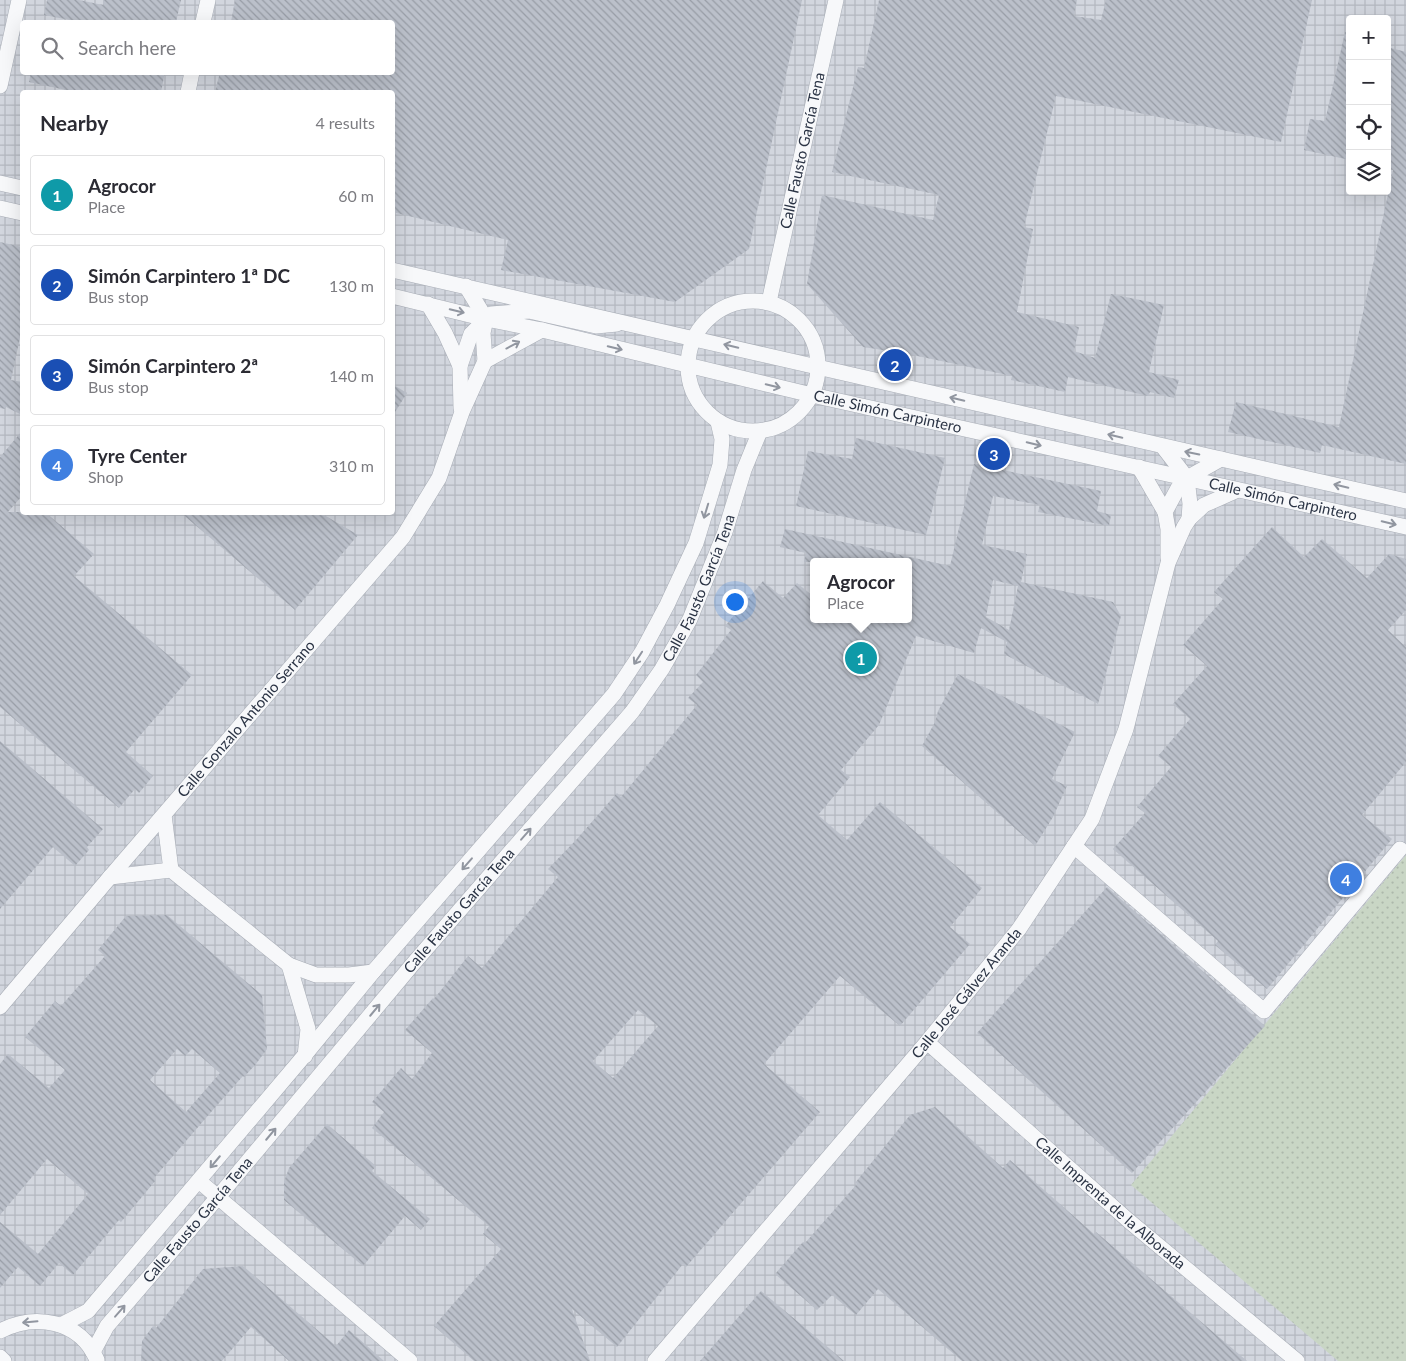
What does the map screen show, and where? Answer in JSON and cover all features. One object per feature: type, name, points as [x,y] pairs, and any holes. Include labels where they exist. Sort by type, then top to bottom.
[{"type":"street","points":[[0,86],[19,0]]},
{"type":"street","points":[[203,20],[208,0]]},
{"type":"street","name":"Calle Fausto García Tena","points":[[769,302],[836,0]]},
{"type":"street","points":[[188,90],[191,75]]},
{"type":"street","points":[[0,183],[20,189]]},
{"type":"street","name":"Calle Simón Carpintero","points":[[395,271],[694,337],[818,368],[1406,501]]},
{"type":"street","points":[[466,286],[486,319]]},
{"type":"street","name":"Calle Simón Carpintero","points":[[395,297],[812,394],[1406,527]]},
{"type":"street","points":[[747,300],[769,302],[789,311],[805,326],[815,346],[818,368],[816,382],[812,394],[799,413],[781,425],[760,431],[738,430],[718,422],[701,407],[690,387],[687,365],[689,351],[694,337],[707,319],[725,306],[747,300]]},
{"type":"street","name":"Calle Gonzalo Antonio Serrano","points":[[428,304],[446,333],[460,366],[462,412]]},
{"type":"street","name":"Calle Simón Carpintero","points":[[486,319],[491,314],[529,311],[596,326],[631,323]]},
{"type":"street","name":"Calle Gonzalo Antonio Serrano","points":[[0,1007],[403,538],[439,478],[462,412],[485,361],[484,333],[486,319]]},
{"type":"street","name":"Calle Gonzalo Antonio Serrano","points":[[460,366],[471,334],[486,319]]},
{"type":"street","points":[[485,361],[542,330]]},
{"type":"street","name":"Calle Fausto García Tena","points":[[61,1325],[88,1311],[373,972],[614,694],[642,652],[667,606],[696,543],[720,464],[722,440],[718,422]]},
{"type":"street","name":"Calle Fausto García Tena","points":[[95,1357],[107,1326],[218,1197],[418,958],[632,712],[662,669],[690,619],[725,532],[744,470],[760,431]]},
{"type":"street","points":[[1163,447],[1187,478],[1190,504],[1189,519]]},
{"type":"street","points":[[1165,512],[1178,488],[1187,478],[1221,459]]},
{"type":"street","name":"Calle José Gálvez Aranda","points":[[1139,467],[1165,512],[1168,529],[1168,563]]},
{"type":"street","name":"Calle José Gálvez Aranda","points":[[655,1361],[927,1042],[1019,929],[1092,819],[1126,729],[1168,563],[1189,519],[1204,505],[1238,490]]},
{"type":"street","points":[[164,814],[171,870],[289,965],[316,975],[349,975],[373,972]]},
{"type":"street","points":[[1074,846],[1264,1011],[1400,849]]},
{"type":"street","points":[[110,877],[171,870]]},
{"type":"street","points":[[289,965],[308,1029],[304,1056]]},
{"type":"street","name":"Calle Imprenta de la Alborada","points":[[927,1042],[1128,1222],[1297,1361]]},
{"type":"street","points":[[199,1181],[410,1361]]},
{"type":"street","points":[[0,1331],[20,1323],[41,1321],[61,1325],[79,1336],[95,1357]]},
{"type":"street","points":[[0,1357],[4,1361]]},
{"type":"shaded area","points":[[0,0],[1406,0],[1406,1361],[0,1361]]},
{"type":"green space","points":[[1406,855],[1406,1361],[1338,1361],[1131,1185]]},
{"type":"building","points":[[47,0],[79,0],[103,5],[103,0],[181,0],[176,20],[70,20],[44,15]]},
{"type":"building","points":[[235,0],[802,0],[749,249],[675,302],[501,270],[508,240],[395,213],[395,90],[216,90],[219,75],[395,75],[395,20],[231,20]]},
{"type":"building","points":[[879,0],[1077,0],[1074,16],[1101,20],[1106,0],[1312,0],[1281,142],[1056,96],[1024,227],[1033,229],[1017,312],[1079,327],[1074,351],[1095,358],[1111,294],[1164,305],[1149,372],[1179,380],[1174,398],[1150,392],[1148,396],[1068,377],[1065,392],[1011,380],[1012,376],[889,350],[863,347],[807,284],[822,195],[933,220],[939,195],[832,172],[858,67],[864,68]]},
{"type":"building","points":[[1346,32],[1346,159],[1304,150],[1310,119],[1325,121]]},
{"type":"building","points":[[1391,48],[1406,52],[1406,464],[1322,445],[1320,453],[1228,432],[1236,402],[1339,427],[1388,195],[1391,195],[1393,170],[1391,170]]},
{"type":"building","points":[[30,75],[97,75],[105,77],[105,75],[164,75],[161,90],[66,90],[29,82]]},
{"type":"building","points":[[0,242],[20,247],[20,337],[11,380],[20,382],[20,414],[6,407],[5,409],[0,408]]},
{"type":"building","points":[[395,386],[407,393],[395,412]]},
{"type":"building","points":[[20,433],[20,498],[8,512],[20,512],[20,515],[48,515],[94,554],[74,576],[192,675],[126,752],[153,776],[139,793],[135,789],[119,808],[0,707],[0,457]]},
{"type":"building","points":[[856,438],[945,458],[926,535],[796,506],[808,451],[852,459]]},
{"type":"building","points":[[974,464],[1101,491],[1097,511],[1111,515],[1109,526],[1038,512],[1040,505],[993,496],[982,545],[1027,554],[1021,582],[1113,602],[1121,616],[1098,704],[1004,654],[1007,642],[981,628],[974,653],[916,636],[879,725],[841,770],[850,777],[818,815],[847,840],[880,802],[982,888],[950,927],[970,944],[900,1026],[840,976],[764,1064],[820,1112],[686,1267],[683,1264],[617,1347],[572,1309],[590,1361],[474,1361],[434,1326],[501,1249],[483,1234],[489,1226],[372,1128],[384,1112],[372,1102],[401,1068],[412,1079],[432,1053],[405,1030],[434,999],[468,956],[482,968],[558,877],[548,869],[617,793],[621,797],[697,705],[688,698],[703,682],[696,675],[731,630],[725,626],[763,581],[783,598],[797,583],[810,594],[810,623],[912,623],[912,558],[810,558],[810,562],[804,562],[806,553],[780,547],[785,529],[950,566]],"holes":[[[993,580],[1018,586],[1009,630],[986,617]],[[638,1010],[658,1026],[613,1078],[593,1061]]]},
{"type":"building","points":[[184,515],[324,515],[358,535],[295,610]]},
{"type":"building","points":[[1272,527],[1304,557],[1322,539],[1367,578],[1389,554],[1406,559],[1406,610],[1388,630],[1406,647],[1406,762],[1362,815],[1392,839],[1267,989],[1215,945],[1218,941],[1113,849],[1145,813],[1137,807],[1171,767],[1158,756],[1190,719],[1173,704],[1207,666],[1183,645],[1223,599],[1214,592]]},
{"type":"building","points":[[958,674],[1075,732],[1052,779],[1067,786],[1053,817],[1035,846],[922,746]]},
{"type":"building","points":[[0,741],[103,829],[87,847],[89,850],[75,866],[53,847],[0,909]]},
{"type":"building","points":[[1107,887],[1265,1026],[1132,1173],[977,1033]]},
{"type":"building","points":[[167,915],[262,995],[267,1049],[256,1064],[243,1076],[154,1178],[156,1180],[121,1222],[119,1220],[73,1275],[59,1263],[40,1286],[18,1267],[0,1288],[0,1222],[38,1254],[88,1194],[47,1159],[0,1215],[0,1064],[8,1054],[49,1088],[65,1070],[25,1037],[55,1001],[61,1006],[105,956],[98,950],[126,916]],"holes":[[[177,1049],[185,1056],[192,1049],[220,1073],[186,1112],[150,1080]]]},
{"type":"building","points":[[935,1107],[1003,1168],[1010,1160],[1094,1234],[1096,1232],[1247,1361],[962,1361],[878,1289],[856,1315],[832,1295],[817,1310],[775,1274],[857,1184],[855,1183],[910,1115]]},
{"type":"building","points":[[327,1124],[376,1166],[372,1171],[430,1219],[421,1230],[405,1216],[363,1266],[284,1200],[284,1182],[289,1168]]},
{"type":"building","points":[[243,1266],[336,1346],[349,1330],[384,1361],[289,1361],[251,1327],[222,1361],[141,1361],[142,1341],[153,1326],[156,1328],[203,1269]]},
{"type":"building","points":[[761,1291],[803,1326],[844,1361],[700,1361]]},
{"type":"place","name":"Simón Carpintero 1ª DC","points":[[895,365]]},
{"type":"place","name":"Simón Carpintero 2ª","points":[[994,454]]},
{"type":"place","name":"Agrocor","points":[[861,658]]},
{"type":"place","name":"Tyre Center","points":[[1346,879]]}]
